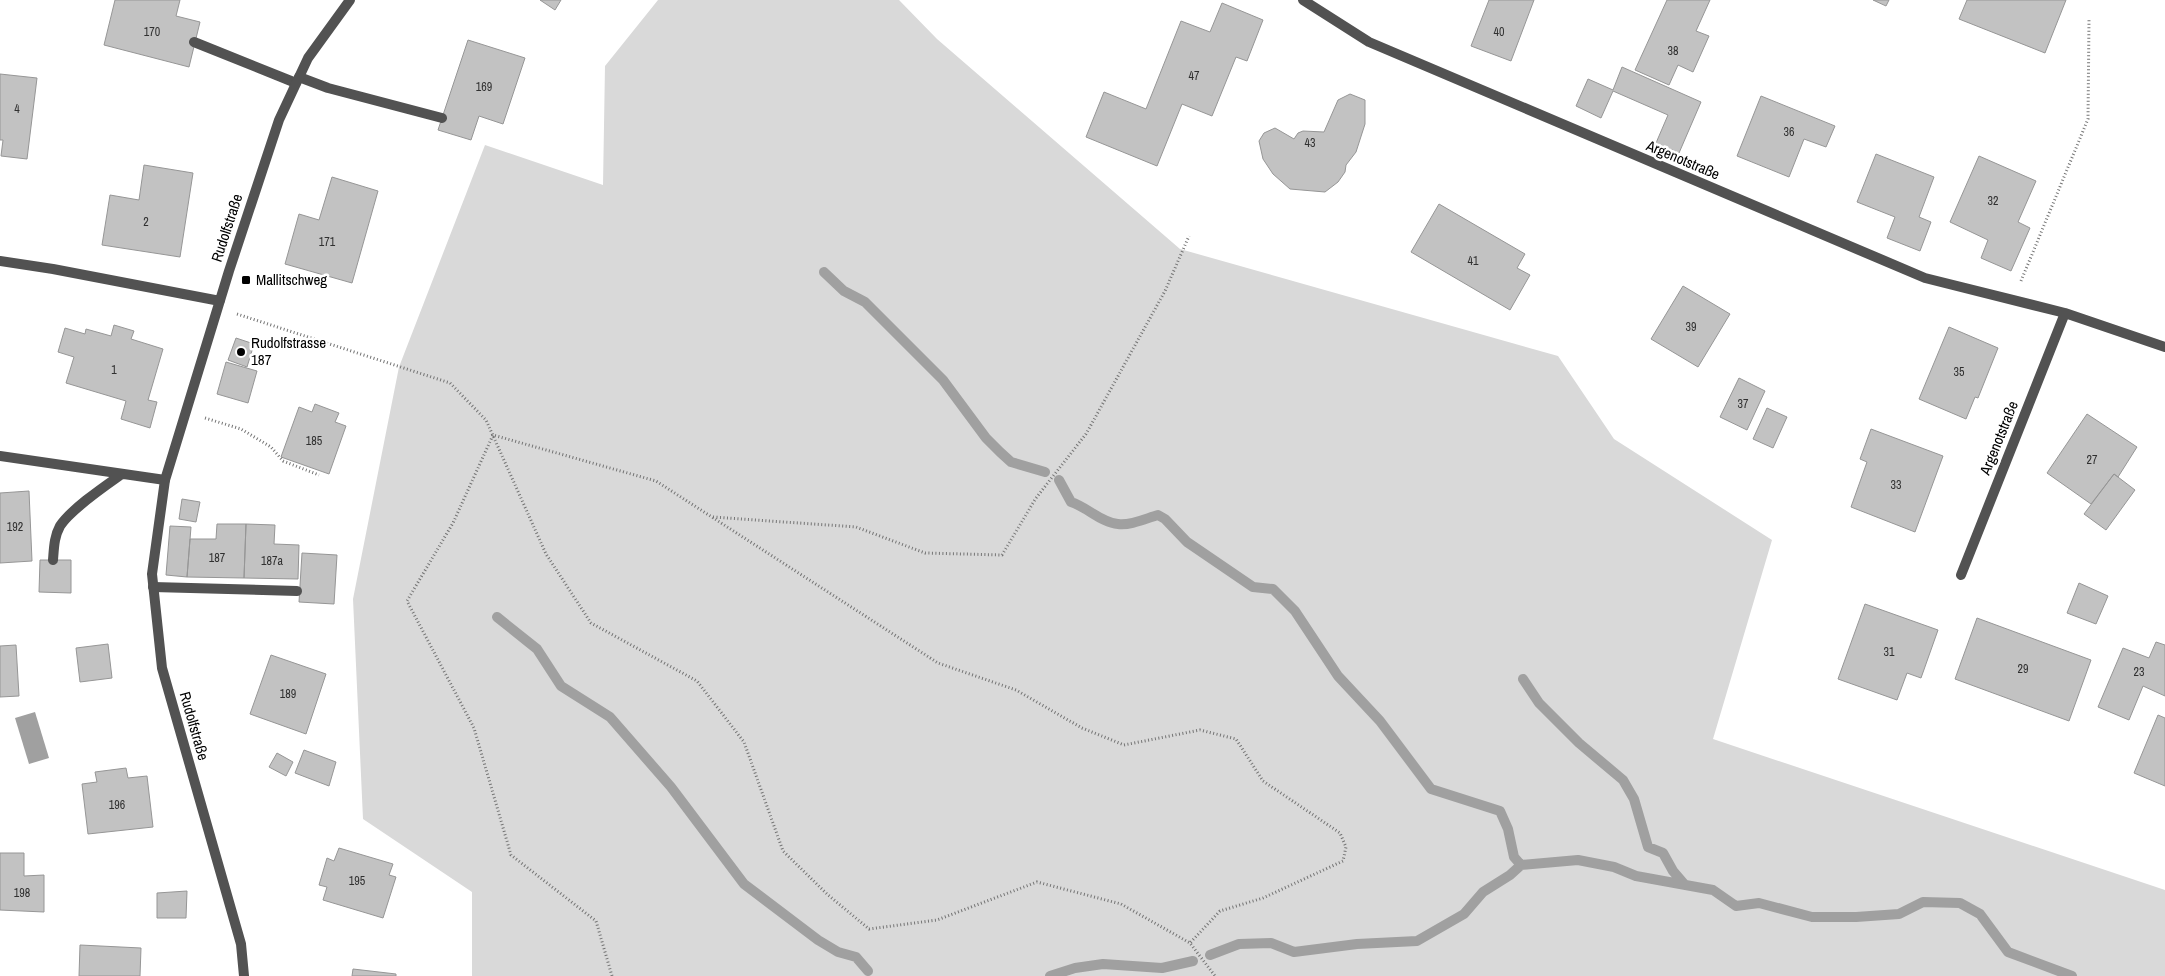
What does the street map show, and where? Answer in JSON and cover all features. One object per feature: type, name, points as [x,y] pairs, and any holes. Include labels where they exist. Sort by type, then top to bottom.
[{"type":"street","name":"Rudolfstraße","points":[[244,976],[241,944],[162,668],[152,574],[165,480],[219,304],[279,120],[308,58],[350,0]]},
{"type":"street","name":"Argenotstraße","points":[[1303,0],[1369,42],[1925,278],[2065,313],[2165,347]]},
{"type":"street","points":[[194,42],[298,80],[442,118]]},
{"type":"street","points":[[0,261],[53,269],[219,304]]},
{"type":"street","name":"Argenotstraße","points":[[1962,575],[2065,313]]},
{"type":"street","points":[[0,456],[165,480]]},
{"type":"street","points":[[53,560],[55,540],[61,525],[95,493],[122,474]]},
{"type":"street","points":[[153,586],[297,591]]},
{"type":"path","points":[[2013,300],[2088,119],[2089,20]]},
{"type":"path","points":[[712,518],[856,527],[925,554],[1002,555],[1036,498],[1086,434],[1165,291],[1189,236]]},
{"type":"path","points":[[219,304],[450,383],[486,420],[546,554],[591,623],[697,681],[744,742],[783,851],[827,894],[869,929],[937,920],[1037,882],[1121,904],[1190,943],[1215,976]]},
{"type":"path","points":[[185,413],[220,421],[241,430],[271,448],[283,461],[319,475]]},
{"type":"path","points":[[493,435],[656,481],[938,663],[1016,690],[1082,728],[1124,745],[1200,730],[1236,739],[1262,781],[1340,833],[1346,847],[1343,861],[1263,898],[1220,911],[1190,943]]},
{"type":"path","points":[[493,435],[453,523],[408,601],[474,728],[511,855],[596,921],[612,976]]},
{"type":"shaded area","points":[[658,0],[899,0],[937,39],[1180,249],[1558,356],[1614,439],[1772,540],[1713,739],[2165,890],[2165,976],[472,976],[472,892],[363,819],[353,599],[399,367],[485,145],[603,185],[605,66]]},
{"type":"shaded area","points":[[35,712],[49,758],[29,764],[15,718]]},
{"type":"building","points":[[115,0],[180,0],[176,16],[200,22],[189,67],[104,45]]},
{"type":"building","points":[[540,0],[561,0],[555,10]]},
{"type":"building","points":[[1489,0],[1534,0],[1511,61],[1471,46]]},
{"type":"building","points":[[1667,0],[1710,0],[1696,31],[1709,36],[1693,72],[1678,65],[1669,85],[1635,70]]},
{"type":"building","points":[[1873,0],[1889,0],[1886,6]]},
{"type":"building","points":[[1967,0],[2066,0],[2045,53],[1959,19]]},
{"type":"building","points":[[1222,3],[1263,20],[1247,61],[1236,57],[1212,116],[1182,104],[1157,166],[1086,137],[1104,92],[1146,109],[1181,21],[1210,32]]},
{"type":"building","points":[[468,40],[525,58],[503,124],[479,116],[471,140],[438,130]]},
{"type":"building","points":[[1622,67],[1701,102],[1679,153],[1656,143],[1668,115],[1613,91],[1601,118],[1576,106],[1588,79],[1613,90]]},
{"type":"building","points":[[0,74],[37,78],[27,159],[1,156],[3,140],[0,140]]},
{"type":"building","points":[[1350,94],[1365,100],[1365,124],[1356,152],[1346,165],[1345,172],[1338,182],[1325,192],[1290,189],[1273,174],[1263,159],[1259,141],[1264,133],[1275,128],[1294,139],[1298,133],[1303,131],[1324,132],[1338,100]]},
{"type":"building","points":[[1761,96],[1835,126],[1826,147],[1804,139],[1789,177],[1737,156]]},
{"type":"building","points":[[1876,154],[1934,177],[1919,217],[1931,222],[1920,251],[1887,238],[1895,217],[1857,202]]},
{"type":"building","points":[[1979,156],[2036,181],[2018,222],[2030,228],[2011,271],[1981,258],[1988,240],[1950,222]]},
{"type":"building","points":[[144,165],[193,173],[180,257],[102,245],[110,195],[139,200]]},
{"type":"building","points":[[332,177],[378,191],[352,283],[285,264],[299,214],[319,220]]},
{"type":"building","points":[[1439,204],[1525,254],[1517,268],[1530,275],[1510,310],[1411,252]]},
{"type":"building","points":[[1683,286],[1730,314],[1698,367],[1651,339]]},
{"type":"building","points":[[114,325],[134,331],[131,339],[163,349],[148,400],[157,402],[150,428],[121,419],[126,401],[66,383],[74,357],[58,352],[65,328],[85,334],[86,329],[111,336]]},
{"type":"building","points":[[1949,327],[1998,348],[1978,398],[1975,397],[1966,419],[1919,399]]},
{"type":"building","name":"Rudolfstrasse 187","points":[[236,338],[254,344],[247,367],[228,360]]},
{"type":"building","points":[[226,362],[257,371],[248,403],[217,394]]},
{"type":"building","points":[[1739,378],[1765,391],[1747,430],[1720,417]]},
{"type":"building","points":[[315,404],[339,413],[335,422],[346,426],[329,474],[281,457],[299,407],[312,412]]},
{"type":"building","points":[[1767,408],[1787,417],[1773,448],[1753,439]]},
{"type":"building","points":[[2087,414],[2137,447],[2118,477],[2114,474],[2091,504],[2047,473]]},
{"type":"building","points":[[1871,429],[1943,456],[1915,532],[1851,507],[1867,462],[1860,459]]},
{"type":"building","points":[[2114,474],[2135,490],[2106,530],[2084,514]]},
{"type":"building","points":[[29,491],[32,561],[0,563],[0,493]]},
{"type":"building","points":[[182,499],[200,502],[196,522],[179,519]]},
{"type":"building","points":[[217,524],[246,524],[244,578],[187,577],[190,539],[216,539]]},
{"type":"building","points":[[246,524],[275,525],[274,544],[299,545],[298,579],[244,578]]},
{"type":"building","points":[[170,526],[191,527],[187,577],[166,575]]},
{"type":"building","points":[[302,553],[337,555],[334,604],[299,602]]},
{"type":"building","points":[[40,560],[71,560],[71,593],[39,592]]},
{"type":"building","points":[[2079,583],[2108,596],[2096,624],[2067,613]]},
{"type":"building","points":[[1865,604],[1938,630],[1921,678],[1907,673],[1897,700],[1838,679]]},
{"type":"building","points":[[1977,618],[2091,660],[2069,721],[1955,679]]},
{"type":"building","points":[[2156,642],[2165,645],[2165,696],[2143,686],[2129,720],[2098,707],[2123,648],[2149,658]]},
{"type":"building","points":[[108,644],[112,678],[80,682],[76,648]]},
{"type":"building","points":[[16,645],[19,696],[0,697],[0,646]]},
{"type":"building","points":[[271,655],[326,674],[306,734],[250,714]]},
{"type":"building","points":[[2158,715],[2165,718],[2165,786],[2134,773]]},
{"type":"building","points":[[304,750],[336,762],[329,786],[295,773]]},
{"type":"building","points":[[277,753],[293,762],[286,776],[269,767]]},
{"type":"building","points":[[126,768],[128,778],[147,776],[153,827],[88,834],[82,784],[97,782],[95,772]]},
{"type":"building","points":[[339,848],[393,864],[389,875],[396,877],[383,918],[323,900],[327,887],[319,885],[327,858],[334,861]]},
{"type":"building","points":[[0,853],[24,853],[24,876],[44,875],[44,912],[0,910]]},
{"type":"building","points":[[187,891],[186,918],[157,918],[157,893]]},
{"type":"building","points":[[80,945],[141,948],[140,976],[79,976]]},
{"type":"building","points":[[353,969],[396,974],[396,976],[352,976]]},
{"type":"waterway","points":[[824,272],[844,291],[865,302],[943,380],[986,438],[1011,462],[1045,472]]},
{"type":"waterway","points":[[1059,480],[1071,502],[1100,518],[1112,523],[1123,524],[1133,523],[1158,515],[1165,519],[1187,542],[1253,587],[1273,589],[1295,611],[1338,676],[1380,721],[1431,789],[1500,811],[1508,829],[1514,857],[1521,865]]},
{"type":"waterway","points":[[497,617],[537,649],[561,686],[610,717],[671,787],[744,884],[818,940],[838,952],[856,957],[868,971]]},
{"type":"waterway","points":[[1523,679],[1539,703],[1579,743],[1623,780],[1634,799],[1648,847],[1663,853],[1673,871],[1685,885]]},
{"type":"waterway","points":[[1210,955],[1239,944],[1271,943],[1294,952],[1357,944],[1417,941],[1464,914],[1483,892],[1510,875],[1521,865],[1578,860],[1614,867],[1636,876],[1713,890],[1736,906],[1759,903],[1812,917],[1856,917],[1899,914],[1923,902],[1960,903],[1980,914],[2008,952],[2072,976]]},
{"type":"waterway","points":[[1050,976],[1075,968],[1103,964],[1162,968],[1193,961]]},
{"type":"place","name":"Mallitschweg","points":[[246,280]]},
{"type":"place","name":"Rudolfstrasse 187","points":[[241,352]]}]
